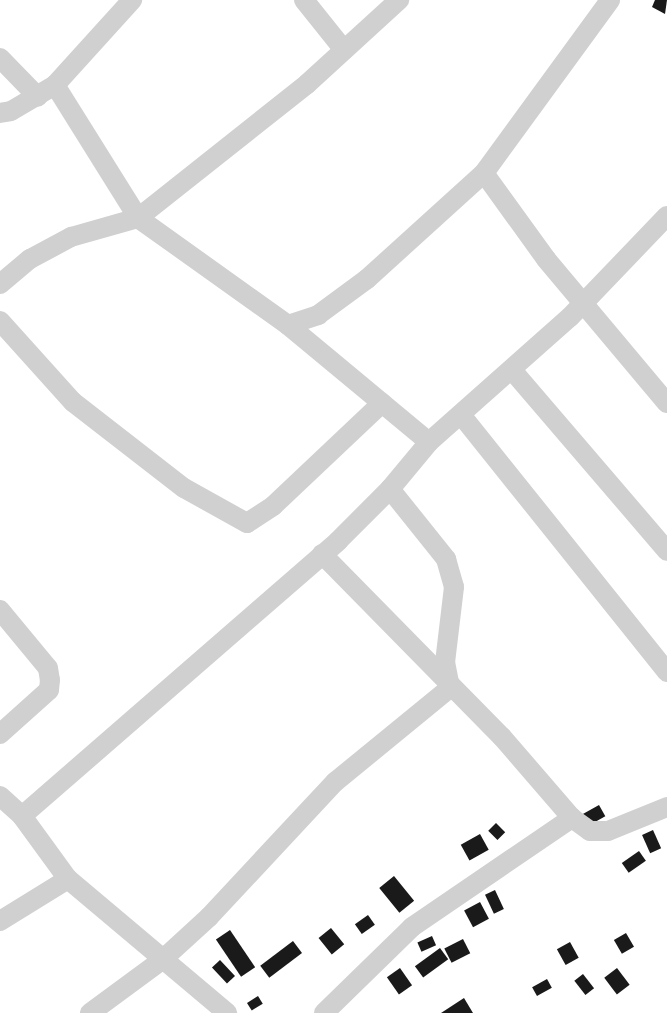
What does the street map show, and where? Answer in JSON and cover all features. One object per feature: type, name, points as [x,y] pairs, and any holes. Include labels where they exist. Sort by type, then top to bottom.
[{"type":"street","points":[[0,113],[38,97],[55,85],[132,0]]},
{"type":"street","points":[[304,0],[344,50]]},
{"type":"street","points":[[0,284],[30,260],[71,237],[138,218],[307,84],[399,0]]},
{"type":"street","points":[[288,325],[318,315],[367,279],[484,173],[610,0]]},
{"type":"street","points":[[0,58],[38,97]]},
{"type":"street","points":[[55,85],[138,218],[288,325],[429,441]]},
{"type":"street","points":[[484,173],[583,303],[667,403]]},
{"type":"street","points":[[22,816],[322,554],[390,489],[429,441],[462,416],[583,303],[667,216]]},
{"type":"street","points":[[0,321],[73,402],[184,488],[247,523],[273,506],[382,403]]},
{"type":"street","points":[[512,370],[667,550]]},
{"type":"street","points":[[462,416],[667,672]]},
{"type":"street","points":[[390,489],[446,559],[454,586],[445,662],[450,688]]},
{"type":"street","points":[[322,554],[450,688],[502,737],[572,818],[590,831],[608,831],[667,807]]},
{"type":"street","points":[[0,610],[48,668],[50,680],[49,690],[0,734]]},
{"type":"street","points":[[90,1013],[162,960],[208,917],[335,782],[450,688]]},
{"type":"street","points":[[0,796],[22,816],[68,879],[227,1013]]},
{"type":"street","points":[[324,1013],[412,927],[572,818]]},
{"type":"street","points":[[0,921],[68,879]]},
{"type":"building","points":[[655,0],[667,0],[665,14],[652,7]]},
{"type":"building","points":[[599,805],[605,816],[587,827],[581,815]]},
{"type":"building","points":[[496,823],[505,832],[497,840],[488,831]]},
{"type":"building","points":[[653,830],[661,848],[650,853],[642,835]]},
{"type":"building","points":[[480,834],[489,850],[469,860],[461,845]]},
{"type":"building","points":[[639,851],[646,861],[629,873],[622,863]]},
{"type":"building","points":[[394,876],[414,901],[399,913],[379,888]]},
{"type":"building","points":[[495,890],[504,909],[494,914],[485,895]]},
{"type":"building","points":[[480,902],[489,919],[473,927],[464,910]]},
{"type":"building","points":[[368,915],[375,925],[362,934],[355,924]]},
{"type":"building","points":[[331,928],[344,944],[332,954],[319,938]]},
{"type":"building","points":[[230,930],[255,967],[241,977],[216,940]]},
{"type":"building","points":[[626,933],[634,947],[622,954],[614,940]]},
{"type":"building","points":[[432,936],[436,945],[421,952],[417,943]]},
{"type":"building","points":[[463,939],[470,953],[452,963],[444,949]]},
{"type":"building","points":[[293,941],[302,953],[269,978],[260,966]]},
{"type":"building","points":[[570,942],[579,958],[566,965],[557,949]]},
{"type":"building","points":[[440,948],[448,959],[423,978],[415,966]]},
{"type":"building","points":[[220,960],[235,976],[227,984],[212,968]]},
{"type":"building","points":[[400,968],[412,985],[399,994],[387,977]]},
{"type":"building","points":[[617,968],[630,985],[617,994],[604,978]]},
{"type":"building","points":[[583,974],[594,988],[585,995],[574,981]]},
{"type":"building","points":[[547,979],[552,988],[537,996],[532,987]]},
{"type":"building","points":[[258,996],[263,1004],[252,1011],[247,1003]]},
{"type":"building","points":[[464,998],[473,1013],[441,1013]]}]
